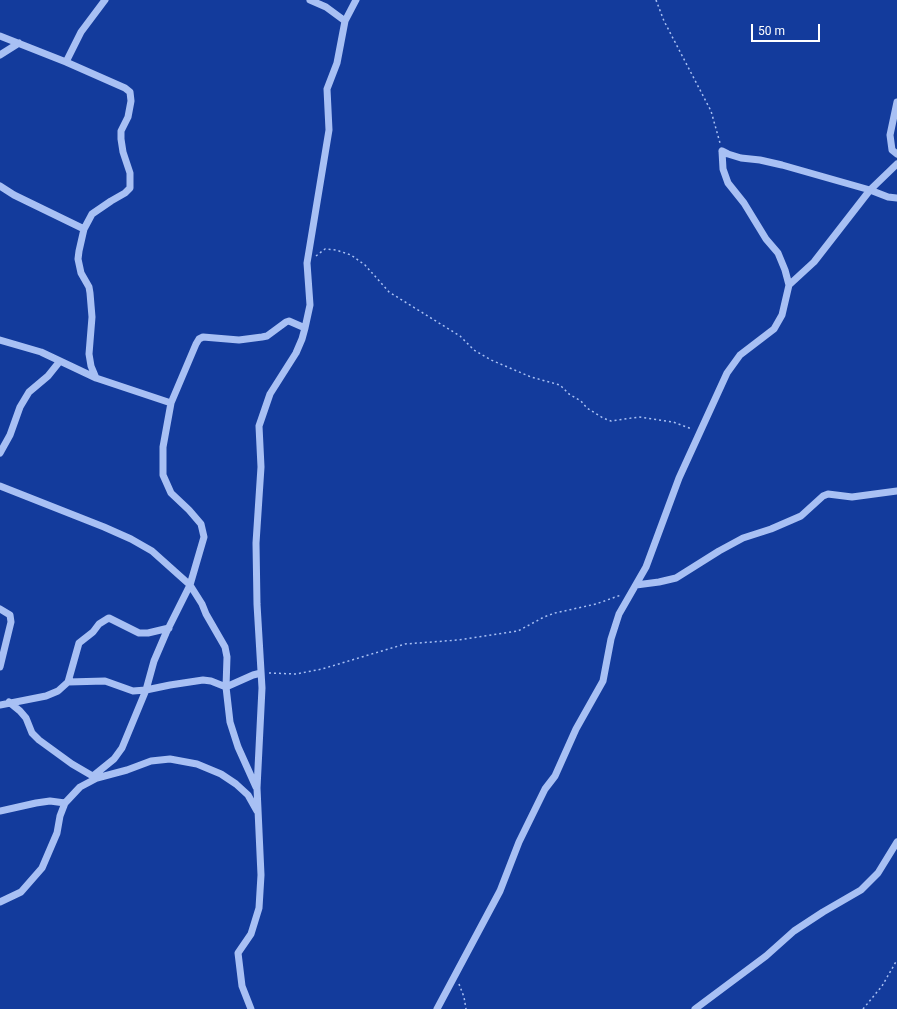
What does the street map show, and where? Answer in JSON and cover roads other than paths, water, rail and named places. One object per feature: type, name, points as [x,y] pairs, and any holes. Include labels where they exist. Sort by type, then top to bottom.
[{"type":"street","points":[[66,62],[81,32],[105,0]]},
{"type":"street","points":[[310,0],[326,6],[345,21]]},
{"type":"street","points":[[251,1009],[242,986],[238,953],[251,934],[259,908],[261,875],[257,812],[262,696],[257,604],[256,543],[261,467],[259,426],[270,394],[296,353],[302,340],[305,328],[310,306],[307,263],[329,130],[327,89],[337,63],[345,21],[356,0]]},
{"type":"street","points":[[0,36],[66,62],[125,88],[130,92],[130,108],[121,131],[123,152],[130,173],[130,188],[125,193],[92,214],[84,229],[78,259],[81,273],[89,287],[90,293],[92,317],[89,354],[91,366],[96,378]]},
{"type":"street","points":[[0,55],[18,43]]},
{"type":"street","points":[[897,102],[890,135],[892,150],[897,154]]},
{"type":"street","points":[[437,1009],[500,891],[519,842],[545,789],[555,776],[576,729],[603,681],[611,639],[619,614],[646,568],[680,478],[728,373],[740,355],[774,329],[782,315],[789,285],[785,270],[778,253],[766,239],[744,203],[728,183],[723,169],[722,150],[728,154],[741,158],[760,160],[782,165],[870,190],[888,197],[897,198]]},
{"type":"street","points":[[789,285],[814,262],[870,190],[897,164]]},
{"type":"street","points":[[0,186],[14,195],[84,229]]},
{"type":"street","points":[[0,902],[21,892],[42,868],[57,833],[60,816],[65,803],[80,787],[95,777],[114,759],[122,748],[146,690],[154,661],[190,585],[204,537],[201,524],[171,493],[163,475],[163,447],[171,403],[196,344],[199,339],[203,337],[239,340],[267,336],[286,322],[290,321],[305,328]]},
{"type":"street","points":[[0,340],[41,352],[96,378],[171,403]]},
{"type":"street","points":[[0,453],[10,435],[20,407],[30,392],[48,376],[60,361]]},
{"type":"street","points":[[0,486],[131,539],[152,551],[190,585],[226,647],[226,687],[230,722],[238,747],[257,788]]},
{"type":"street","points":[[634,588],[676,578],[691,570],[702,561],[743,538],[801,516],[823,496],[828,494],[852,497],[897,491]]},
{"type":"street","points":[[0,609],[10,615],[11,622],[0,667]]},
{"type":"street","points":[[0,705],[9,702],[46,696],[58,690],[68,682],[79,643],[93,632],[99,624],[109,618],[139,633],[148,633],[169,628]]},
{"type":"street","points":[[68,682],[105,681],[133,690],[146,690],[204,680],[226,687],[261,673]]},
{"type":"street","points":[[9,702],[26,718],[32,733],[39,740],[72,764],[95,777],[127,770],[151,761],[170,759],[197,764],[221,774],[236,784],[248,795],[257,812]]},
{"type":"street","points":[[0,811],[50,801],[65,803]]},
{"type":"street","points":[[695,1009],[766,956],[794,931],[861,890],[878,874],[897,842]]}]
